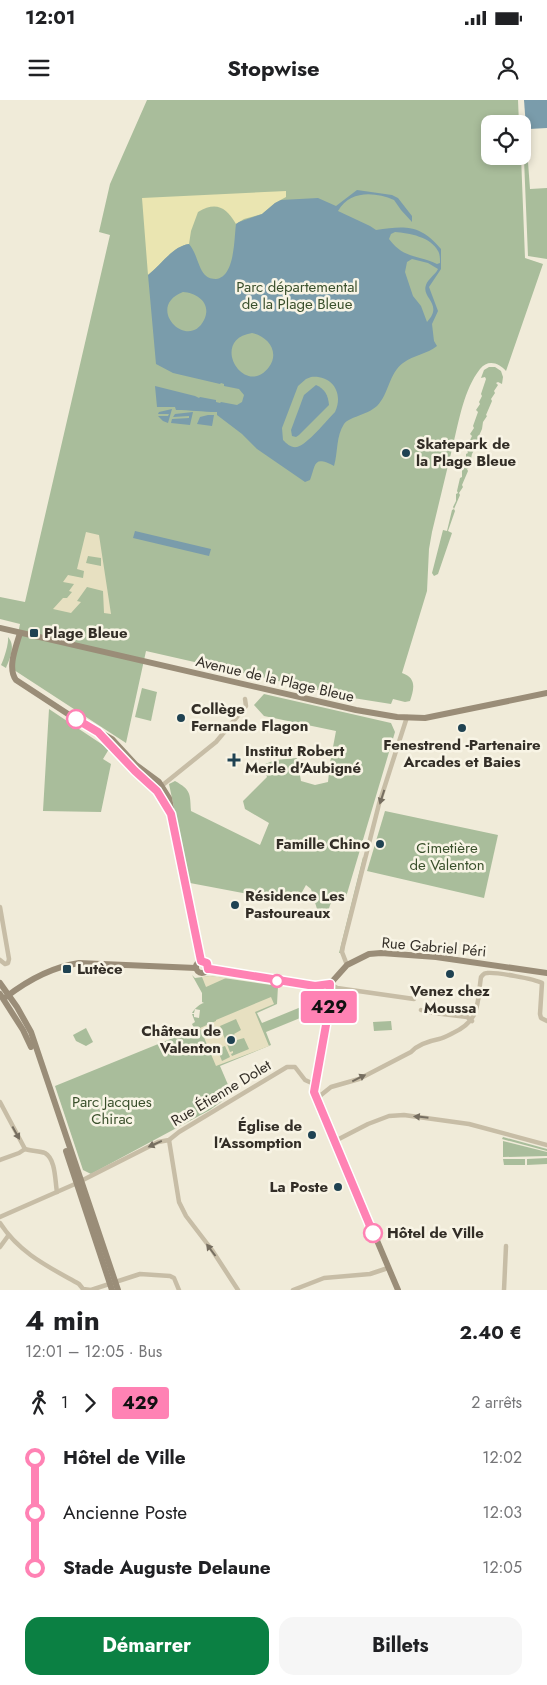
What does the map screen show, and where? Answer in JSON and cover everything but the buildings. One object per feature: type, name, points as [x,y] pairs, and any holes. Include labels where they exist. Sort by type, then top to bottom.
[{"type":"street","name":"Avenue de la Plage Bleue","points":[[0,628],[356,710],[406,718],[425,718],[547,693]]},
{"type":"street","points":[[20,633],[11,669],[12,675],[16,680],[112,739],[136,765],[152,776],[159,788],[169,798],[201,961]]},
{"type":"street","points":[[159,788],[216,742],[246,706],[246,699]]},
{"type":"street","points":[[347,964],[342,946],[379,804],[406,718]]},
{"type":"street","points":[[0,907],[10,959],[5,964],[0,960]]},
{"type":"street","name":"Rue Gabriel Péri","points":[[330,984],[347,964],[369,954],[436,957],[547,973]]},
{"type":"street","points":[[196,968],[197,963],[201,961]]},
{"type":"street","points":[[201,961],[207,963],[208,969]]},
{"type":"street","points":[[3,997],[40,975],[79,962],[196,968]]},
{"type":"street","points":[[196,968],[202,974],[208,969]]},
{"type":"street","points":[[513,976],[514,968]]},
{"type":"street","points":[[208,969],[315,986],[330,984],[337,988],[414,999]]},
{"type":"street","points":[[316,1099],[331,1087],[359,1079],[411,1052],[414,1048],[462,1029],[472,1021],[476,1011],[481,977],[488,972],[542,983],[540,1014],[541,1018],[547,1021]]},
{"type":"street","points":[[0,983],[3,997],[31,1032],[112,1284],[118,1290]]},
{"type":"street","points":[[330,984],[329,1008],[313,1089],[398,1290]]},
{"type":"street","points":[[421,1010],[468,1018],[472,1021]]},
{"type":"street","name":"Rue Étienne Dolet","points":[[0,1217],[79,1182],[158,1142],[169,1140],[178,1132],[287,1067],[295,1067],[305,1080],[314,1084]]},
{"type":"street","points":[[0,1102],[25,1149],[50,1157],[57,1192]]},
{"type":"street","points":[[335,1141],[368,1124],[389,1116],[398,1115],[469,1124],[547,1145]]},
{"type":"street","points":[[0,1120],[7,1116]]},
{"type":"street","points":[[169,1140],[180,1202],[186,1216],[212,1250],[238,1290]]},
{"type":"street","points":[[0,1160],[25,1149]]},
{"type":"street","points":[[0,1223],[8,1236],[34,1259],[79,1284],[83,1290],[92,1290],[140,1274],[170,1276],[174,1278],[179,1290]]},
{"type":"street","points":[[0,1247],[8,1236]]},
{"type":"street","points":[[504,1290],[506,1246]]},
{"type":"street","points":[[293,1290],[324,1278],[370,1274],[388,1268]]},
{"type":"street","points":[[309,1284],[312,1290]]},
{"type":"green space","name":"Parc départemental de la Plage Bleue","points":[[147,100],[518,100],[519,115],[481,115],[481,165],[521,165],[525,258],[543,264],[506,371],[493,363],[483,366],[474,377],[463,406],[432,532],[429,549],[427,591],[402,673],[410,678],[413,684],[410,701],[405,702],[393,699],[391,704],[353,698],[146,651],[126,743],[14,670],[20,624],[0,619],[0,597],[25,602],[110,235],[99,232],[110,184]]},
{"type":"green space","points":[[524,165],[528,165],[530,189],[547,188],[547,259],[528,256]]},
{"type":"green space","points":[[489,367],[495,367],[501,371],[503,377],[502,384],[496,383],[498,385],[491,399],[487,416],[478,438],[479,440],[472,454],[463,487],[454,509],[456,494],[458,493],[460,478],[462,477],[462,470],[464,469],[464,462],[466,461],[466,454],[468,453],[469,442],[472,436],[470,434],[474,428],[478,412],[476,410],[480,404],[486,379],[485,377],[481,378],[484,370]]},
{"type":"green space","points":[[454,509],[448,531],[452,533],[438,574],[434,576],[432,573],[443,530],[447,531],[452,510]]},
{"type":"green space","points":[[8,637],[12,648],[6,668],[1,665]]},
{"type":"green space","points":[[142,688],[157,692],[151,721],[135,717]]},
{"type":"green space","points":[[264,694],[391,723],[395,732],[346,897],[334,894],[328,911],[317,909],[311,889],[306,885],[296,903],[190,883],[169,784],[175,781],[187,790],[190,796],[191,811],[260,845],[269,823],[245,809],[243,801],[267,777],[263,765],[275,760],[297,758],[301,781],[315,785],[328,782],[336,731],[264,716],[254,705]]},
{"type":"green space","points":[[49,709],[109,749],[103,759],[111,764],[101,812],[43,811]]},
{"type":"green space","name":"Cimetière de Valenton","points":[[385,811],[498,835],[484,898],[367,871]]},
{"type":"green space","points":[[363,857],[341,953],[339,953]]},
{"type":"green space","name":"Parc Jacques Chirac","points":[[192,975],[195,978],[210,976],[278,986],[277,1004],[257,1013],[262,1023],[301,1007],[305,1016],[266,1032],[271,1045],[220,1066],[232,1094],[210,1110],[91,1174],[83,1170],[55,1086],[200,1027],[194,1028],[192,1024],[195,1022],[192,1014],[194,1014],[194,1017],[199,1018],[200,1010],[195,1009],[204,1003],[202,1002],[202,993]]},
{"type":"green space","points":[[391,1021],[392,1030],[374,1031],[373,1022]]},
{"type":"green space","points":[[86,1028],[93,1042],[86,1046],[76,1041],[73,1035]]},
{"type":"green space","points":[[503,1137],[547,1149],[547,1151],[502,1139]]},
{"type":"green space","points":[[503,1141],[547,1152],[547,1156],[503,1157]]},
{"type":"green space","points":[[547,1158],[547,1164],[527,1165],[527,1159]]},
{"type":"green space","points":[[503,1159],[525,1159],[525,1165],[504,1165]]},
{"type":"sand","points":[[286,191],[286,197],[262,214],[244,219],[236,224],[228,213],[220,207],[210,207],[198,212],[191,231],[189,244],[183,245],[172,252],[148,275],[142,198]]},
{"type":"shaded area","points":[[86,532],[99,535],[111,614],[104,613],[103,591],[87,587],[77,601],[81,602],[71,613],[53,609],[63,598],[67,598],[72,592],[69,591],[74,584],[63,582],[68,575],[83,578],[84,571],[77,569]],"holes":[[[88,556],[101,558],[101,566],[86,563]]]},
{"type":"shaded area","points":[[202,977],[226,978],[206,987]]},
{"type":"shaded area","points":[[271,997],[274,1004],[255,1012],[269,1046],[216,1066],[200,1028]],"holes":[[[236,1019],[241,1030],[234,1034],[237,1040],[244,1038],[249,1049],[232,1056],[233,1051],[230,1052],[220,1026]],[[225,1046],[230,1057],[222,1061],[217,1049]]]},
{"type":"water","points":[[524,100],[547,100],[547,128],[531,129],[531,115],[525,115]]},
{"type":"water","points":[[357,190],[392,195],[398,198],[412,216],[412,222],[394,200],[379,195],[356,196],[343,204],[338,211],[376,230],[404,228],[419,231],[441,249],[441,269],[429,287],[438,311],[432,324],[434,341],[437,346],[407,360],[398,367],[377,406],[344,424],[338,439],[334,466],[322,461],[316,463],[310,480],[305,482],[257,449],[242,434],[217,415],[217,412],[157,407],[155,386],[199,398],[216,400],[216,402],[220,403],[237,405],[242,402],[244,395],[239,389],[224,386],[221,383],[173,373],[156,364],[148,275],[172,252],[183,245],[189,244],[205,275],[212,279],[222,277],[230,265],[236,224],[239,222],[262,214],[281,200],[318,198],[336,206]],"holes":[[[395,232],[407,233],[425,239],[435,246],[440,255],[440,263],[437,264],[405,253],[389,239],[391,234]],[[412,259],[428,263],[438,269],[426,285],[426,294],[433,306],[432,316],[427,322],[421,306],[413,296],[405,272],[407,262]],[[183,292],[194,295],[202,300],[205,304],[206,314],[197,329],[188,331],[180,329],[173,324],[168,316],[168,307],[172,299]],[[252,333],[258,335],[271,345],[273,350],[272,361],[269,367],[260,375],[250,376],[241,372],[235,365],[232,355],[233,346],[239,338]],[[311,377],[325,379],[334,387],[338,398],[335,412],[306,442],[295,447],[283,440],[282,428],[298,386]]]},
{"type":"water","points":[[316,385],[326,393],[329,405],[299,435],[296,437],[292,436],[291,430],[304,395]]},
{"type":"water","points":[[172,409],[168,423],[158,416],[168,416],[169,414],[158,414],[159,412]]},
{"type":"water","points":[[193,412],[190,425],[171,423],[172,419],[189,418],[189,416],[173,417],[175,414]]},
{"type":"water","points":[[214,415],[212,426],[197,424],[200,417]]},
{"type":"water","points":[[135,531],[211,549],[209,556],[133,538]]},
{"type":"bus line","name":"429","points":[[76,719],[98,732],[164,800],[171,814],[201,961],[207,963],[208,969],[315,986],[330,984],[329,1008],[313,1089],[373,1233]]},
{"type":"place","name":"Skatepark de la Plage Bleue","points":[[406,453]]},
{"type":"place","name":"Plage Bleue","points":[[34,633]]},
{"type":"place","name":"Collège Fernande Flagon","points":[[181,718]]},
{"type":"place","name":"Fenestrend -Partenaire Arcades et Baies","points":[[462,728]]},
{"type":"place","name":"Institut Robert Merle d'Aubigné","points":[[234,760]]},
{"type":"place","name":"Famille Chino","points":[[380,844]]},
{"type":"place","name":"Résidence Les Pastoureaux","points":[[235,905]]},
{"type":"place","name":"Lutèce","points":[[67,969]]},
{"type":"place","name":"Venez chez Moussa","points":[[450,974]]},
{"type":"place","name":"Château de Valenton","points":[[231,1040]]},
{"type":"place","name":"Église de l'Assomption","points":[[312,1135]]},
{"type":"place","name":"La Poste","points":[[338,1187]]},
{"type":"place","name":"Hôtel de Ville","points":[[373,1233]]}]
